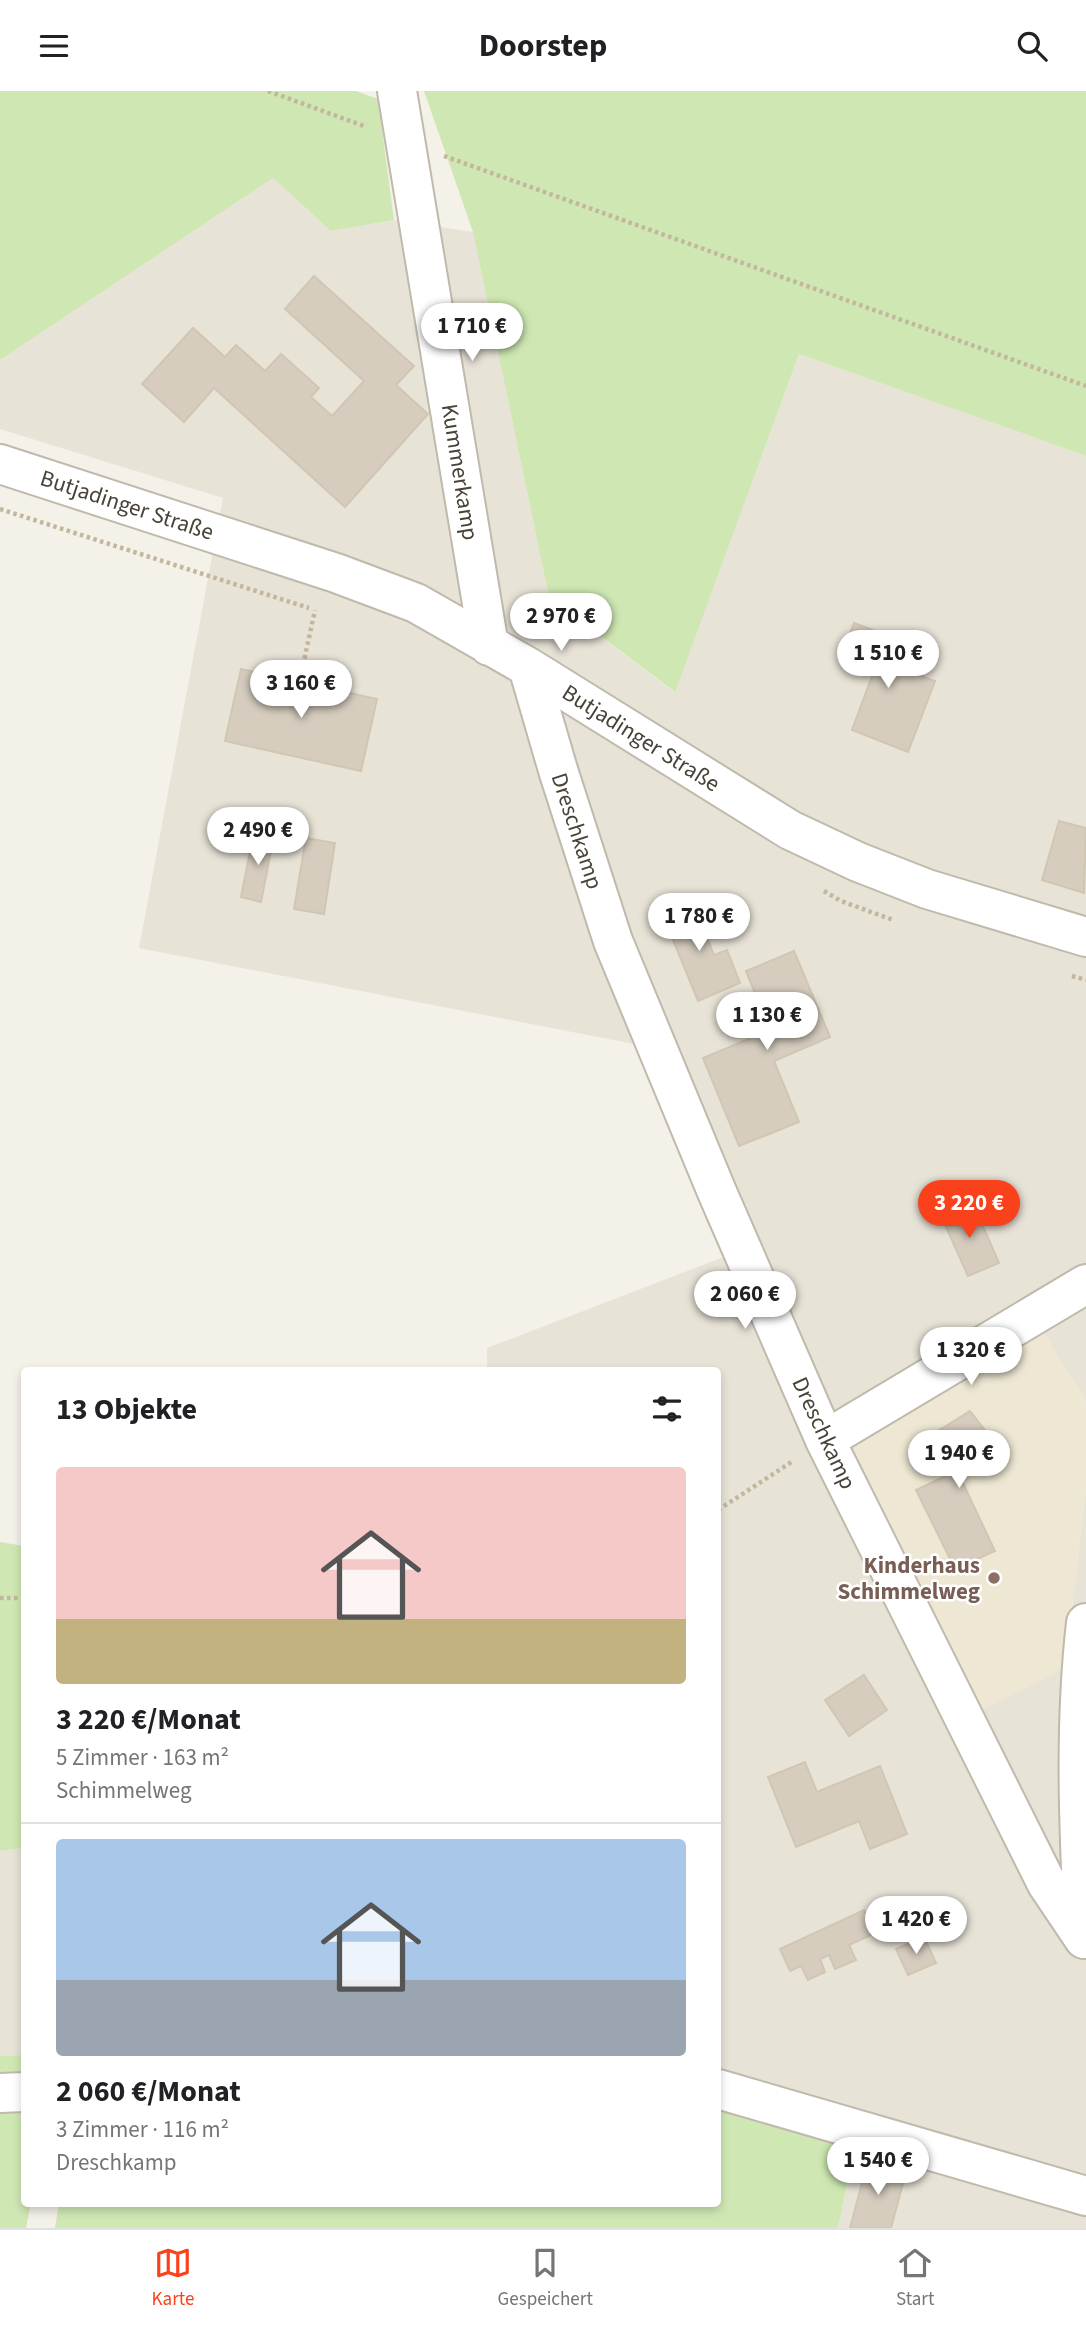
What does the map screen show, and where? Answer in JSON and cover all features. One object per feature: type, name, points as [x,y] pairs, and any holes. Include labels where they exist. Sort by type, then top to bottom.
[{"type":"street","name":"Kummerkamp","points":[[397,91],[489,646]]},
{"type":"street","name":"Butjadinger Straße","points":[[0,464],[336,573],[416,603],[528,667],[790,829],[824,846],[927,889],[1086,937]]},
{"type":"street","name":"Dreschkamp","points":[[528,667],[613,941],[717,1192],[825,1440],[1047,1884],[1085,1945]]},
{"type":"street","points":[[825,1440],[1086,1284]]},
{"type":"street","points":[[1085,1945],[1077,1803],[1081,1667],[1086,1623]]},
{"type":"street","points":[[721,2090],[1086,2196]]},
{"type":"street","points":[[0,2093],[21,2092]]},
{"type":"path","points":[[268,91],[1086,386]]},
{"type":"path","points":[[300,679],[315,610]]},
{"type":"path","points":[[721,1508],[825,1440]]},
{"type":"path","points":[[0,1598],[21,1598]]},
{"type":"shaded area","points":[[273,178],[331,231],[394,220],[473,232],[549,597],[674,692],[799,354],[1086,456],[1086,1401],[1039,1326],[1065,1668],[1086,1488],[1086,2228],[838,2228],[863,2110],[721,2071],[721,1367],[487,1367],[487,1348],[760,1243],[675,1052],[139,948],[223,498],[0,429],[0,360]]},
{"type":"shaded area","name":"Kinderhaus Schimmelweg","points":[[1040,1326],[1086,1401],[1086,1488],[1065,1668],[980,1711],[846,1447]]},
{"type":"shaded area","points":[[21,1848],[21,2055],[0,2056],[0,1851]]},
{"type":"green space","points":[[0,91],[356,91],[378,99],[394,220],[331,231],[273,178],[0,360]]},
{"type":"green space","points":[[424,91],[1086,91],[1086,456],[799,354],[675,692],[549,597],[473,232]]},
{"type":"green space","points":[[0,1542],[21,1546],[21,1848],[0,1851]]},
{"type":"green space","points":[[21,2055],[21,2207],[30,2207],[26,2228],[0,2228],[0,2056]]},
{"type":"green space","points":[[721,2105],[855,2145],[838,2228],[55,2228],[58,2207],[721,2207]]},
{"type":"building","points":[[314,276],[414,366],[396,385],[428,414],[345,507],[214,388],[184,422],[142,384],[193,328],[225,357],[236,345],[265,371],[281,354],[319,388],[311,397],[332,416],[364,381],[285,309]]},
{"type":"building","points":[[854,623],[904,642],[895,666],[935,681],[908,752],[852,730],[875,668],[842,655]]},
{"type":"building","points":[[241,669],[377,699],[361,771],[225,741]]},
{"type":"building","points":[[1059,821],[1086,828],[1084,893],[1042,880]]},
{"type":"building","points":[[254,832],[274,836],[261,902],[241,897]]},
{"type":"building","points":[[306,838],[335,843],[324,914],[294,909]]},
{"type":"building","points":[[692,900],[714,955],[727,950],[740,983],[698,1001],[662,913]]},
{"type":"building","points":[[794,951],[830,1037],[774,1061],[799,1122],[739,1146],[703,1058],[770,1030],[746,971]]},
{"type":"building","points":[[956,1201],[966,1223],[979,1217],[999,1263],[968,1276],[938,1209]]},
{"type":"building","points":[[970,1411],[1001,1451],[961,1479],[995,1551],[955,1569],[916,1490],[950,1474],[928,1437]]},
{"type":"building","points":[[864,1675],[887,1710],[849,1736],[825,1700]]},
{"type":"building","points":[[805,1762],[817,1792],[880,1766],[907,1834],[870,1849],[859,1821],[796,1847],[768,1777]]},
{"type":"building","points":[[864,1910],[875,1933],[849,1945],[856,1960],[835,1969],[829,1955],[820,1959],[825,1972],[808,1980],[801,1966],[790,1971],[780,1949]]},
{"type":"building","points":[[924,1937],[936,1963],[908,1975],[896,1949]]},
{"type":"building","points":[[868,2161],[906,2172],[891,2228],[850,2228]]},
{"type":"place","name":"Kinderhaus Schimmelweg","points":[[994,1578]]}]
